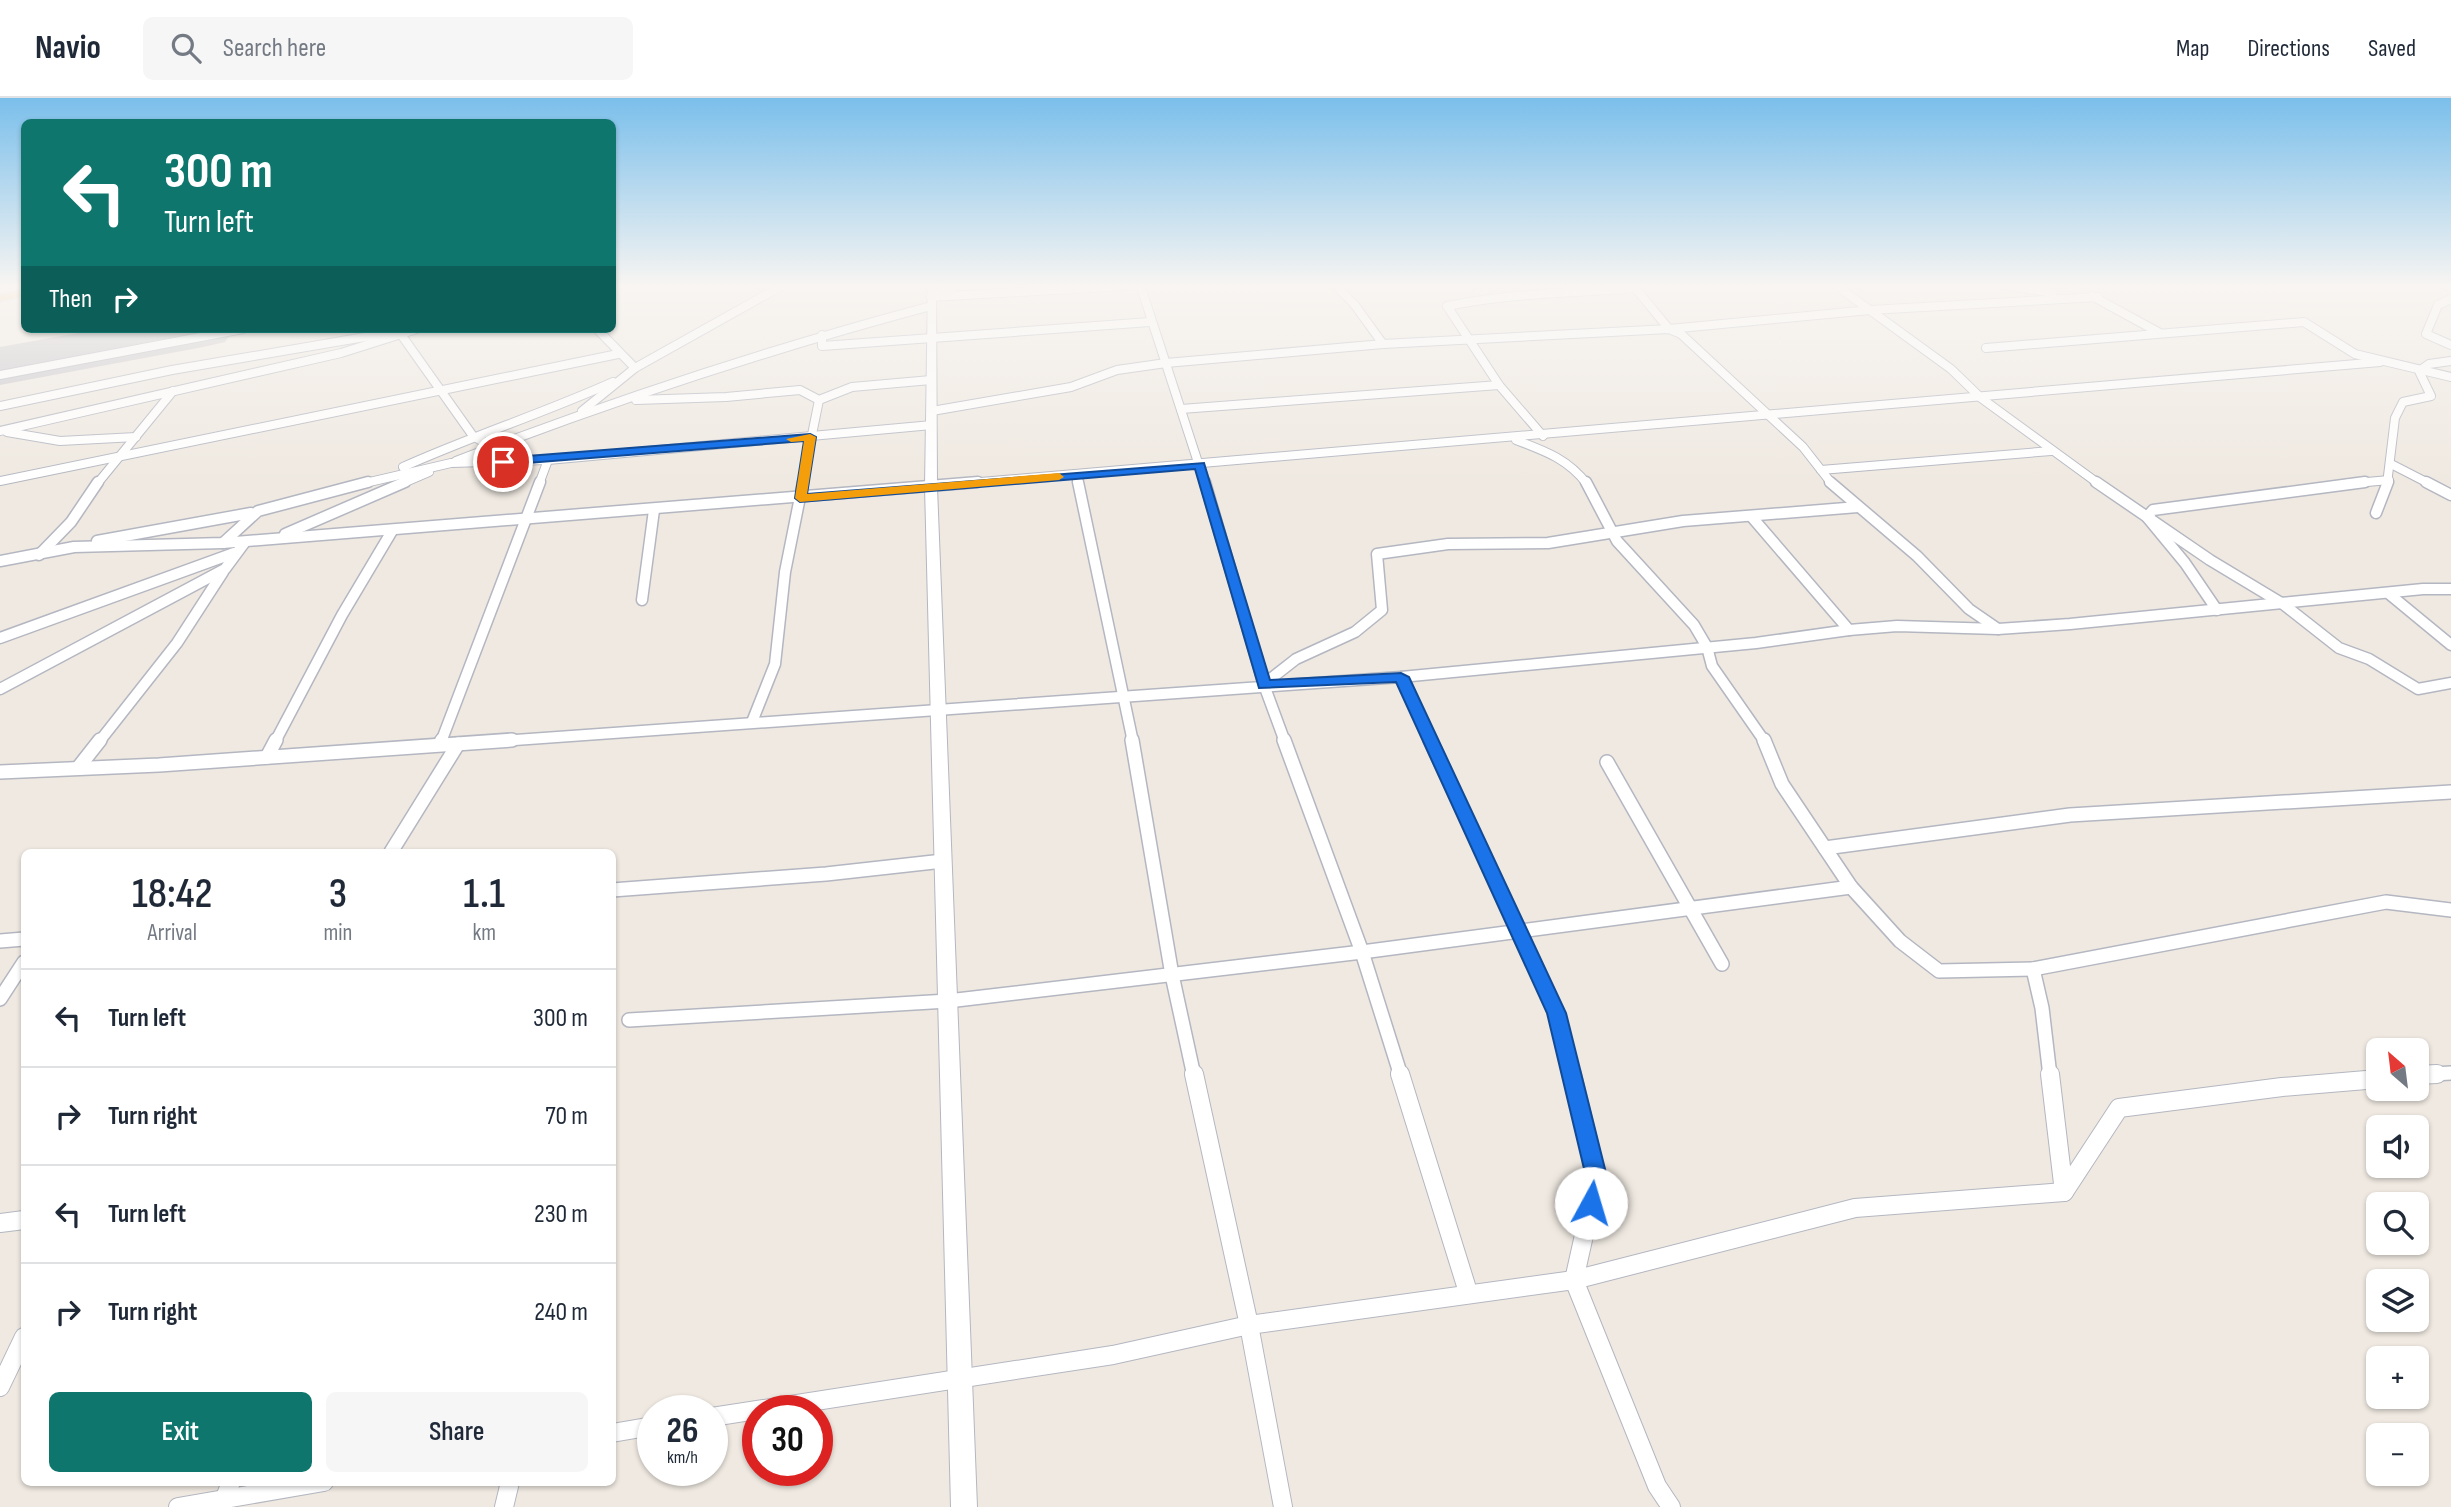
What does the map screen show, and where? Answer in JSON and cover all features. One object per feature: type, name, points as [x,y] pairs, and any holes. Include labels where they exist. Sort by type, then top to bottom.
[{"type":"street","points":[[0,375],[133,350]]},
{"type":"street","points":[[0,406],[281,350]]},
{"type":"street","points":[[0,431],[354,350]]},
{"type":"street","points":[[412,350],[473,436],[490,446]]},
{"type":"street","points":[[614,350],[635,368]]},
{"type":"street","points":[[377,478],[473,436],[557,407],[613,382],[668,350]]},
{"type":"street","points":[[276,538],[490,446],[580,413],[778,350]]},
{"type":"street","points":[[931,350],[931,487],[964,1507]]},
{"type":"street","points":[[1161,350],[1200,466],[1264,685],[1362,952],[1468,1292]]},
{"type":"street","points":[[3,562],[258,511],[377,478],[451,463],[548,460],[810,437],[932,418],[1071,387],[1118,370],[1317,350]]},
{"type":"street","points":[[1478,350],[1499,384],[1543,436]]},
{"type":"street","points":[[1698,350],[1751,398],[1766,416],[1803,447],[1821,470],[1858,507],[1917,556],[1969,609],[1997,629]]},
{"type":"street","points":[[1925,350],[1951,369],[1981,398],[2051,451],[2147,517],[2283,604],[2339,648],[2370,659],[2418,689],[2451,682]]},
{"type":"street","points":[[2348,350],[2380,362],[2451,377]]},
{"type":"street","points":[[0,481],[121,455],[206,441],[618,354]]},
{"type":"street","points":[[74,547],[245,542],[524,521],[1200,466],[2380,362]]},
{"type":"street","points":[[2419,371],[2429,364],[2451,362]]},
{"type":"street","points":[[2376,513],[2389,480],[2395,418],[2403,402],[2431,396],[2419,371]]},
{"type":"street","points":[[629,399],[726,397],[800,390],[820,400],[852,387],[931,380]]},
{"type":"street","points":[[580,413],[613,382]]},
{"type":"street","points":[[1181,410],[1499,384]]},
{"type":"street","points":[[39,555],[59,531],[71,522],[173,391]]},
{"type":"street","points":[[752,722],[775,664],[785,572],[810,437],[820,400]]},
{"type":"street","points":[[0,431],[60,441],[135,437]]},
{"type":"street","points":[[1511,439],[1559,457],[1575,468],[1592,490],[1617,541],[1694,625],[1707,647],[1712,666],[1767,745],[1783,784],[1850,887],[1900,941],[1939,971],[2033,969],[2386,902],[2451,910]]},
{"type":"street","points":[[1821,470],[2051,451]]},
{"type":"street","points":[[440,744],[548,460]]},
{"type":"street","points":[[2391,464],[2451,495]]},
{"type":"street","points":[[1076,475],[1125,696],[1172,975],[1249,1325],[1283,1507]]},
{"type":"street","points":[[2147,517],[2153,510],[2282,495],[2311,487],[2389,480]]},
{"type":"street","points":[[1264,685],[1296,659],[1355,632],[1382,610],[1383,594],[1377,554],[1448,544],[1548,543],[1612,531],[1858,507]]},
{"type":"street","points":[[642,600],[654,510]]},
{"type":"street","points":[[223,543],[258,511]]},
{"type":"street","points":[[1751,516],[1849,630]]},
{"type":"street","points":[[2147,517],[2217,610]]},
{"type":"street","points":[[267,757],[342,615],[392,531]]},
{"type":"street","points":[[78,768],[177,643],[234,553],[245,542]]},
{"type":"street","points":[[0,638],[234,553]]},
{"type":"street","points":[[0,689],[225,569]]},
{"type":"street","points":[[0,772],[939,712],[1264,685],[1401,677],[1897,626],[1997,629],[2451,589]]},
{"type":"street","points":[[2388,593],[2451,645]]},
{"type":"street","points":[[1401,677],[1557,1013],[1597,1177],[1574,1280],[1657,1486],[1671,1507]]},
{"type":"street","points":[[393,849],[458,744]]},
{"type":"street","points":[[1607,762],[1688,909],[1722,964]]},
{"type":"street","points":[[1825,848],[2070,815],[2213,808],[2245,802],[2451,792]]},
{"type":"street","points":[[616,890],[826,874],[943,861]]},
{"type":"street","points":[[629,1020],[948,1001],[1362,952],[1850,887]]},
{"type":"street","points":[[0,941],[21,939]]},
{"type":"street","points":[[0,999],[21,967]]},
{"type":"street","points":[[2033,969],[2042,1008],[2064,1192]]},
{"type":"street","points":[[2429,1074],[2451,1073]]},
{"type":"street","points":[[2064,1192],[2119,1108],[2282,1087],[2366,1080]]},
{"type":"street","points":[[728,1414],[1113,1354],[1249,1325],[1468,1292],[1574,1280],[1755,1237],[1855,1208],[2064,1192]]},
{"type":"street","points":[[0,1223],[21,1220]]},
{"type":"street","points":[[0,1387],[21,1343]]},
{"type":"street","points":[[616,1432],[637,1429]]},
{"type":"street","points":[[178,1507],[226,1496],[296,1486]]},
{"type":"street","points":[[504,1507],[509,1486]]},
{"type":"runway","points":[[0,366],[89,350]]},
{"type":"slow traffic","points":[[791,439],[810,437],[800,498],[1059,477]]},
{"type":"route","points":[[503,462],[810,437],[800,498],[1200,466],[1264,685],[1401,677],[1557,1013],[1597,1177],[1591,1203]]}]
